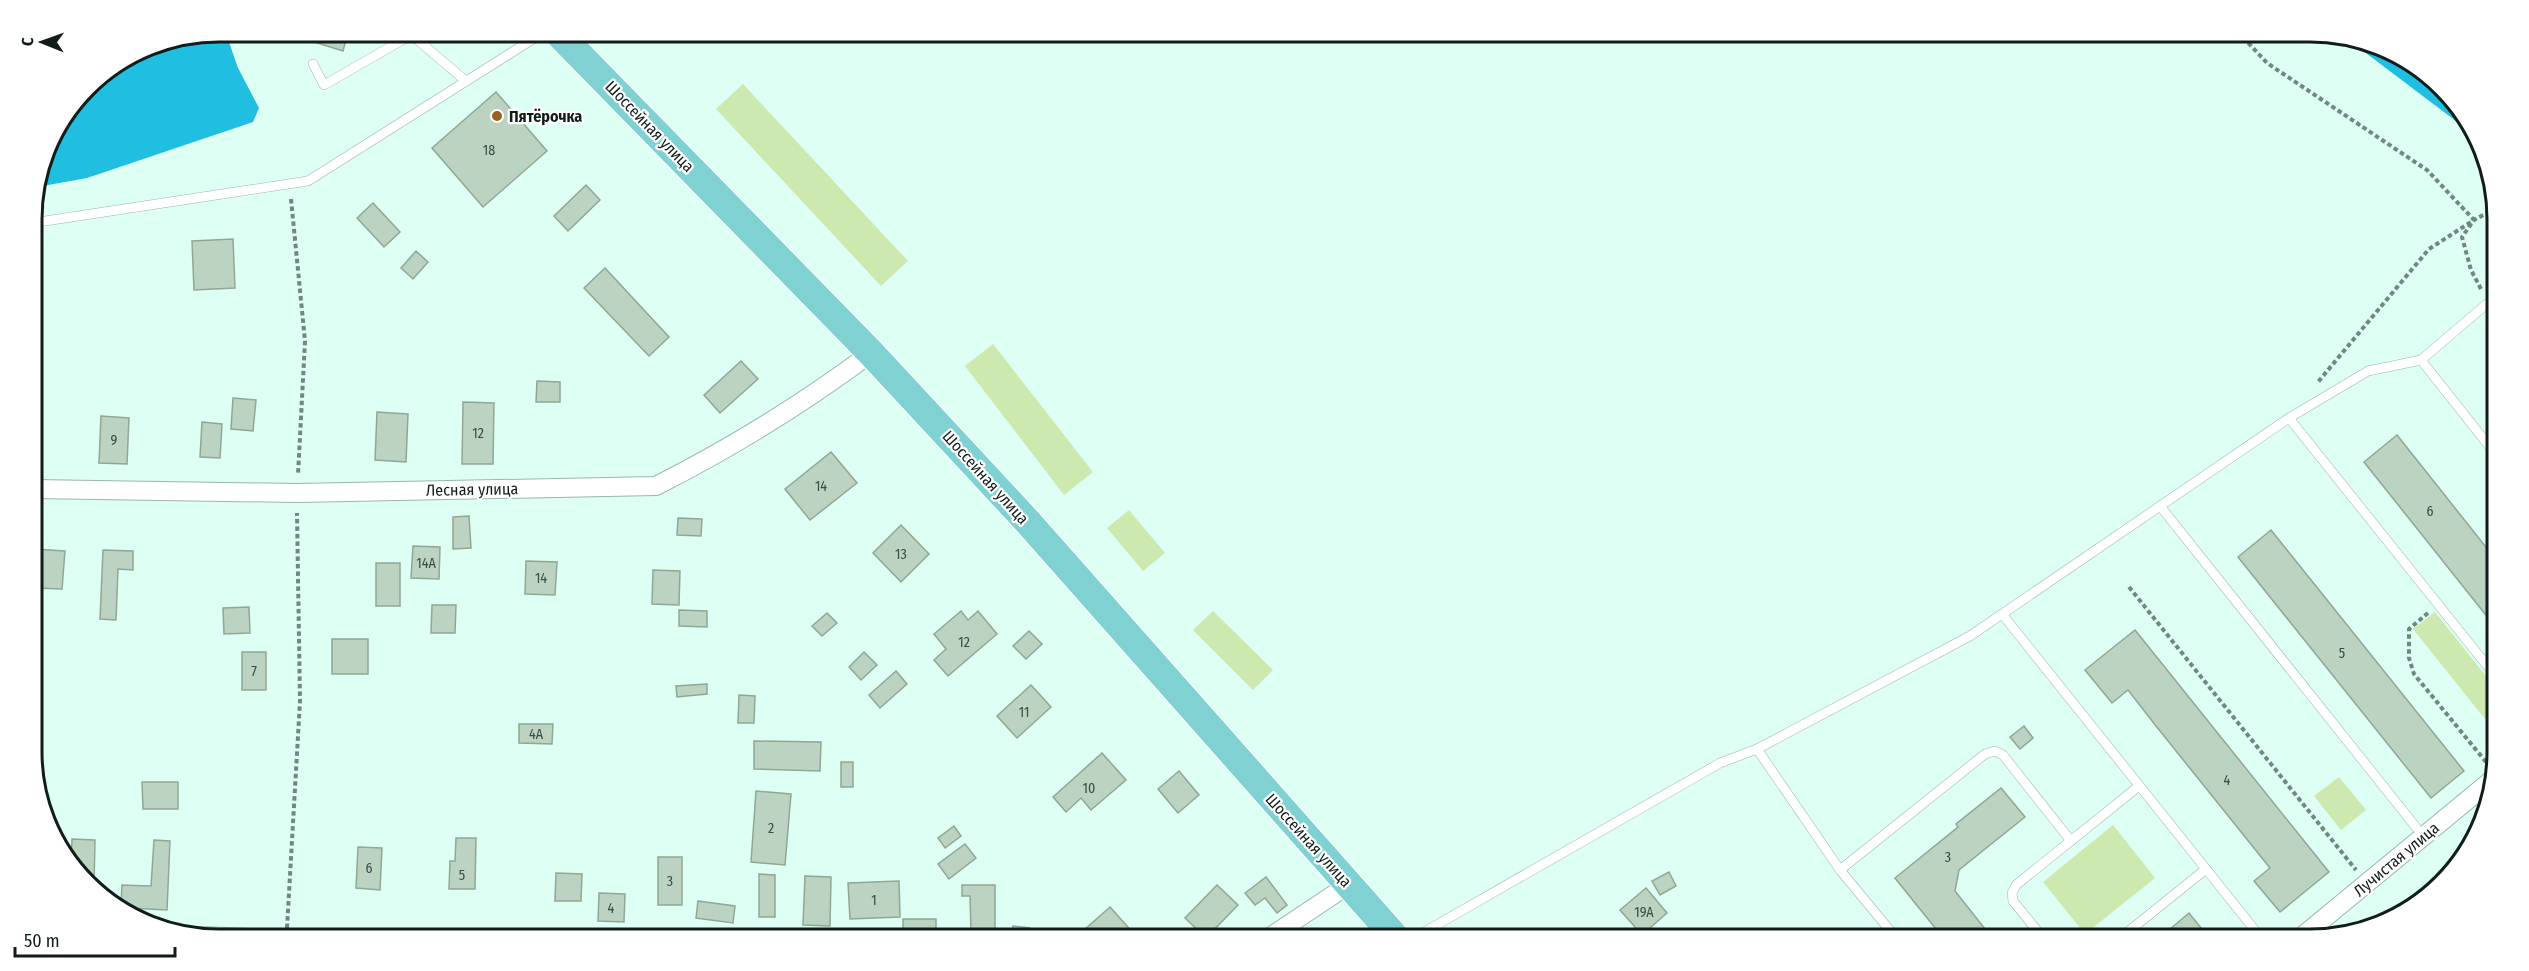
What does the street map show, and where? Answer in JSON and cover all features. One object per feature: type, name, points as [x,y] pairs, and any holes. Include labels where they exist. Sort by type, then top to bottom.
[{"type":"main road","name":"Шоссейная улица","points":[[566,42],[872,352],[1034,530],[1388,929]]},
{"type":"street","name":"Лесная улица","points":[[42,489],[297,493],[656,486],[705,461],[839,376],[872,352]]},
{"type":"street","name":"Лучистая улица","points":[[2311,929],[2423,836],[2485,775]]},
{"type":"street","points":[[1282,929],[1348,885]]},
{"type":"lane","points":[[313,64],[324,85],[394,42]]},
{"type":"lane","points":[[420,42],[466,81]]},
{"type":"lane","points":[[42,221],[308,181],[528,42]]},
{"type":"lane","points":[[1430,929],[1720,763],[1758,749],[1970,636],[2289,418],[2368,371],[2421,360],[2487,304]]},
{"type":"lane","points":[[2421,360],[2487,443]]},
{"type":"lane","points":[[2289,418],[2487,665]]},
{"type":"lane","points":[[2160,506],[2423,836]]},
{"type":"lane","points":[[2002,614],[2254,929]]},
{"type":"lane","points":[[1758,749],[1840,870],[1889,929]]},
{"type":"lane","points":[[1840,870],[1985,754],[1995,751],[2003,755],[2072,841]]},
{"type":"lane","points":[[2036,929],[2013,901],[2012,894],[2016,885],[2139,786]]},
{"type":"lane","points":[[2131,929],[2206,869]]},
{"type":"path","points":[[2247,42],[2267,63],[2427,170],[2474,220]]},
{"type":"path","points":[[287,929],[300,701],[297,493],[305,341],[298,253],[290,199],[308,181]]},
{"type":"path","points":[[2317,383],[2429,249],[2486,213]]},
{"type":"path","points":[[2474,220],[2462,237],[2471,270],[2487,301]]},
{"type":"path","points":[[2129,587],[2367,884]]},
{"type":"path","points":[[2438,604],[2409,628],[2410,667],[2487,767]]},
{"type":"green space","points":[[743,84],[908,261],[881,286],[716,109]]},
{"type":"green space","points":[[993,344],[1093,472],[1064,495],[965,366]]},
{"type":"green space","points":[[1129,510],[1165,553],[1143,571],[1107,528]]},
{"type":"green space","points":[[1213,611],[1273,670],[1253,690],[1193,630]]},
{"type":"green space","points":[[2435,612],[2487,677],[2487,717],[2485,719],[2413,629]]},
{"type":"green space","points":[[2339,777],[2366,810],[2341,830],[2314,796]]},
{"type":"green space","points":[[2113,825],[2155,878],[2091,929],[2081,929],[2043,882]]},
{"type":"water","points":[[229,42],[238,68],[259,108],[253,122],[87,178],[46,185],[60,141],[79,111],[102,86],[141,60],[162,51],[196,44]]},
{"type":"water","points":[[2361,49],[2388,60],[2427,86],[2443,102],[2457,122]]},
{"type":"building","points":[[314,42],[345,42],[343,51]]},
{"type":"building","points":[[496,92],[547,151],[483,207],[432,148]]},
{"type":"building","points":[[586,185],[600,200],[568,231],[554,216]]},
{"type":"building","points":[[373,203],[400,232],[384,247],[357,218]]},
{"type":"building","points":[[233,239],[235,288],[194,290],[192,241]]},
{"type":"building","points":[[416,251],[428,262],[413,279],[401,268]]},
{"type":"building","points":[[605,268],[669,337],[649,356],[584,288]]},
{"type":"building","points":[[741,361],[758,379],[720,413],[704,395]]},
{"type":"building","points":[[537,381],[560,382],[560,402],[536,402]]},
{"type":"building","points":[[233,398],[256,400],[253,431],[231,429]]},
{"type":"building","points":[[463,402],[494,403],[493,464],[462,464]]},
{"type":"building","points":[[377,412],[408,414],[406,462],[375,460]]},
{"type":"building","points":[[101,416],[129,418],[127,464],[99,463]]},
{"type":"building","points":[[202,422],[222,424],[220,458],[200,457]]},
{"type":"building","points":[[2397,435],[2487,548],[2487,616],[2364,462]]},
{"type":"building","points":[[831,452],[857,483],[810,520],[785,489]]},
{"type":"building","points":[[469,516],[471,548],[453,549],[453,517]]},
{"type":"building","points":[[678,518],[702,519],[701,536],[677,535]]},
{"type":"building","points":[[901,525],[929,554],[901,582],[873,553]]},
{"type":"building","points":[[2271,530],[2464,771],[2431,798],[2238,557]]},
{"type":"building","points":[[413,546],[440,547],[439,579],[411,578]]},
{"type":"building","points":[[42,550],[65,551],[62,589],[42,588]]},
{"type":"building","points":[[103,550],[133,551],[133,570],[118,569],[116,620],[100,619]]},
{"type":"building","points":[[526,561],[557,562],[555,595],[525,594]]},
{"type":"building","points":[[376,563],[400,563],[400,606],[376,606]]},
{"type":"building","points":[[653,570],[680,571],[679,605],[652,604]]},
{"type":"building","points":[[432,605],[456,605],[455,633],[431,633]]},
{"type":"building","points":[[249,607],[250,633],[224,634],[223,608]]},
{"type":"building","points":[[679,610],[707,611],[707,627],[679,626]]},
{"type":"building","points":[[961,611],[968,620],[978,611],[997,634],[948,676],[934,660],[946,649],[934,634]]},
{"type":"building","points":[[827,613],[837,623],[822,636],[812,626]]},
{"type":"building","points":[[2135,630],[2329,872],[2280,912],[2254,881],[2270,868],[2128,690],[2112,703],[2085,670]]},
{"type":"building","points":[[1029,631],[1042,644],[1026,659],[1013,646]]},
{"type":"building","points":[[332,639],[368,639],[368,674],[332,674]]},
{"type":"building","points":[[242,652],[266,652],[266,690],[242,690]]},
{"type":"building","points":[[864,652],[877,665],[861,680],[849,667]]},
{"type":"building","points":[[896,671],[907,684],[880,708],[869,695]]},
{"type":"building","points":[[707,684],[707,694],[677,697],[676,686]]},
{"type":"building","points":[[1031,685],[1051,707],[1017,738],[997,716]]},
{"type":"building","points":[[739,695],[755,696],[754,723],[738,723]]},
{"type":"building","points":[[519,724],[553,724],[552,744],[519,743]]},
{"type":"building","points":[[2024,726],[2033,738],[2020,749],[2010,737]]},
{"type":"building","points":[[754,741],[821,742],[820,771],[754,769]]},
{"type":"building","points":[[1102,753],[1126,780],[1091,810],[1081,798],[1066,812],[1053,797]]},
{"type":"building","points":[[841,762],[853,762],[853,787],[841,787]]},
{"type":"building","points":[[1179,771],[1199,795],[1178,813],[1158,789]]},
{"type":"building","points":[[142,782],[178,782],[178,809],[143,809]]},
{"type":"building","points":[[2001,788],[2025,817],[1959,870],[1955,891],[1985,929],[1936,929],[1895,878],[1958,827],[1956,824]]},
{"type":"building","points":[[756,791],[791,794],[785,865],[751,862]]},
{"type":"building","points":[[954,826],[961,836],[945,848],[938,838]]},
{"type":"building","points":[[456,838],[476,838],[475,889],[449,889],[450,861],[455,861]]},
{"type":"building","points":[[72,839],[95,840],[94,877],[86,869],[72,849]]},
{"type":"building","points":[[154,840],[170,841],[167,910],[137,908],[121,899],[122,885],[151,886]]},
{"type":"building","points":[[965,844],[976,858],[949,879],[938,864]]},
{"type":"building","points":[[358,847],[382,848],[380,890],[356,888]]},
{"type":"building","points":[[658,857],[682,857],[682,905],[658,905]]},
{"type":"building","points":[[1669,872],[1676,886],[1660,895],[1652,881]]},
{"type":"building","points":[[556,873],[582,874],[581,901],[555,901]]},
{"type":"building","points":[[759,874],[775,875],[775,917],[759,917]]},
{"type":"building","points":[[805,876],[831,877],[830,926],[803,925]]},
{"type":"building","points":[[1266,877],[1287,905],[1277,913],[1265,898],[1255,905],[1245,893]]},
{"type":"building","points":[[899,881],[900,917],[850,919],[848,883]]},
{"type":"building","points":[[962,885],[995,885],[995,929],[971,929],[970,896],[962,896]]},
{"type":"building","points":[[1217,885],[1238,905],[1215,929],[1197,929],[1185,918]]},
{"type":"building","points":[[1646,888],[1667,913],[1649,929],[1637,929],[1620,910]]},
{"type":"building","points":[[599,893],[625,894],[624,922],[598,921]]},
{"type":"building","points":[[698,901],[735,906],[733,923],[696,918]]},
{"type":"building","points":[[1110,907],[1130,929],[1085,929]]},
{"type":"building","points":[[2189,913],[2202,929],[2170,929]]},
{"type":"building","points":[[903,919],[936,919],[936,929],[903,929]]},
{"type":"building","points":[[1013,926],[1030,928],[1030,929],[1012,929]]},
{"type":"place","name":"Пятёрочка","points":[[497,116]]}]
